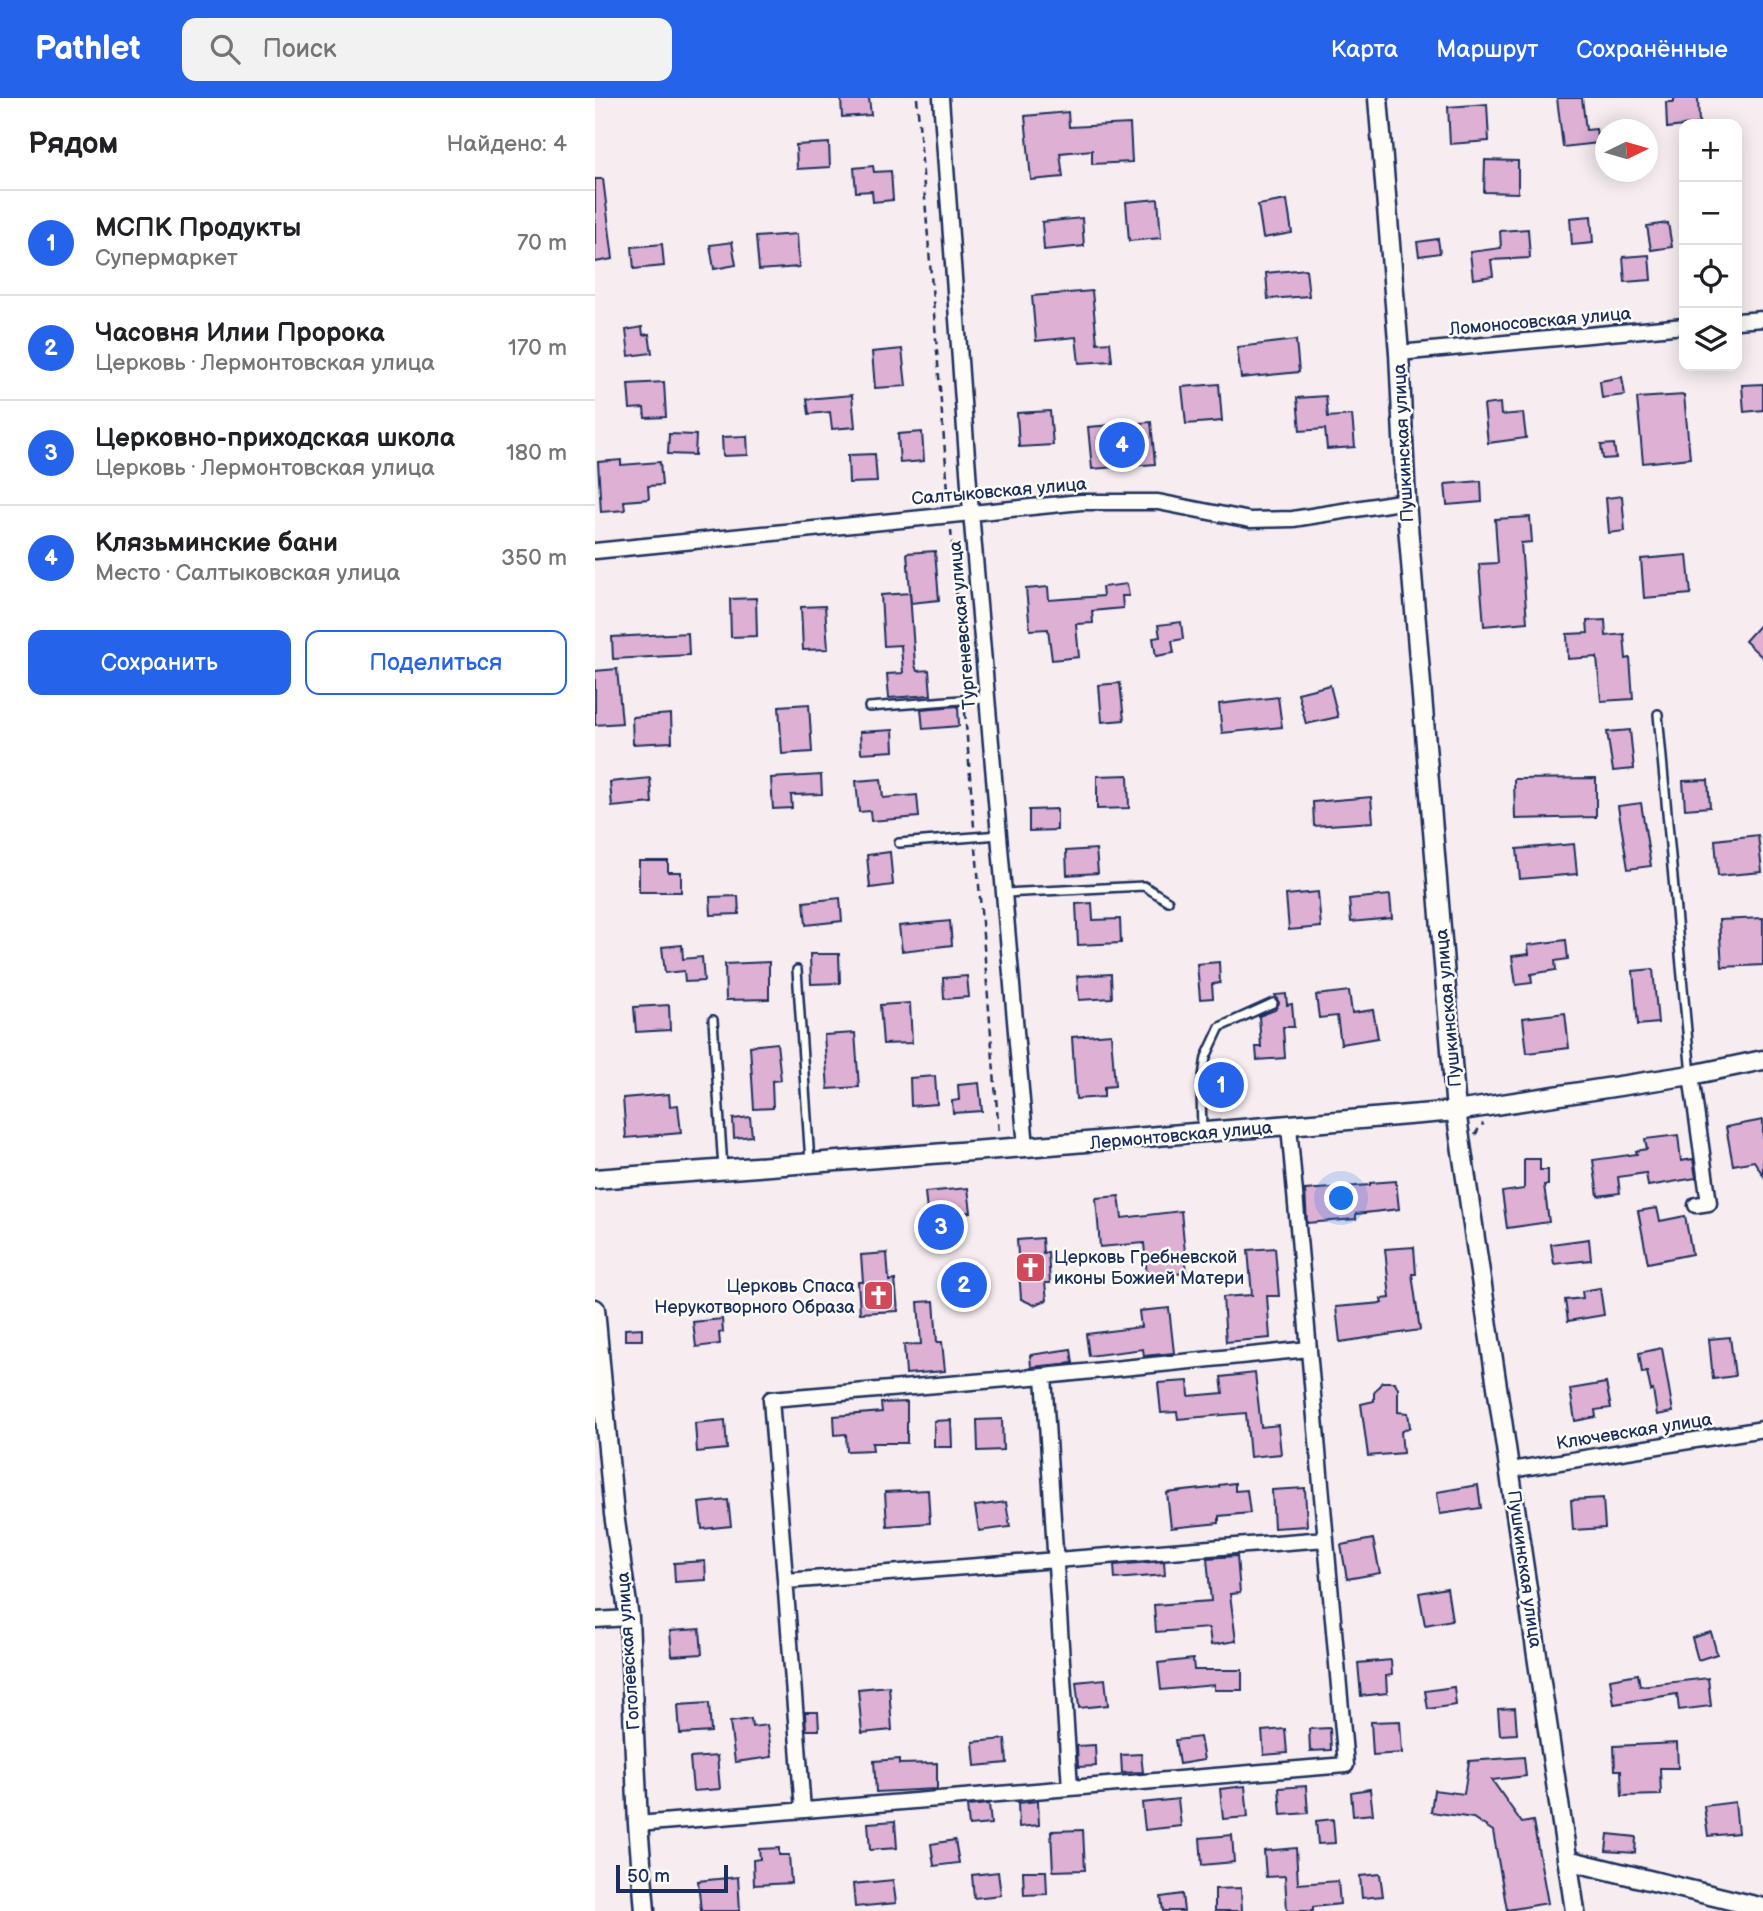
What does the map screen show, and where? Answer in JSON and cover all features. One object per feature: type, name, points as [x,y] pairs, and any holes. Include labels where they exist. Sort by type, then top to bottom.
[{"type":"street","name":"Тургеневская улица","points":[[941,98],[971,512],[1026,1147]]},
{"type":"street","name":"Пушкинская улица","points":[[1378,98],[1399,354],[1406,501],[1456,1111],[1575,1911]]},
{"type":"street","points":[[1742,321],[1763,319]]},
{"type":"street","name":"Ломоносовская улица","points":[[1399,354],[1679,326]]},
{"type":"street","name":"Салтыковская улица","points":[[595,551],[1081,502],[1157,502],[1250,520],[1293,519],[1406,501]]},
{"type":"street","name":"Лермонтовская улица","points":[[595,1179],[1456,1111],[1691,1075],[1763,1060]]},
{"type":"street","points":[[1691,1075],[1709,1203],[1696,1206]]},
{"type":"street","points":[[638,1824],[1346,1765],[1289,1126]]},
{"type":"street","name":"Гоголевская улица","points":[[595,1309],[614,1514],[629,1618],[638,1824],[645,1911]]},
{"type":"street","points":[[803,1810],[771,1399],[1044,1376],[1309,1349]]},
{"type":"street","points":[[1044,1376],[1070,1788]]},
{"type":"street","name":"Ключевская улица","points":[[1511,1470],[1763,1429]]},
{"type":"street","points":[[786,1581],[1326,1539]]},
{"type":"street","points":[[595,1620],[629,1618]]},
{"type":"street","points":[[1567,1860],[1763,1908]]},
{"type":"lane","points":[[869,707],[988,698]]},
{"type":"lane","points":[[1658,714],[1691,1075]]},
{"type":"lane","points":[[899,843],[1000,835]]},
{"type":"lane","points":[[1005,892],[1144,886],[1168,901]]},
{"type":"lane","points":[[797,970],[810,1163]]},
{"type":"lane","points":[[1202,1133],[1201,1089],[1206,1057],[1220,1027],[1273,1003]]},
{"type":"lane","points":[[713,1020],[723,1169]]},
{"type":"path","points":[[917,98],[999,1140]]},
{"type":"building","points":[[841,98],[869,98],[871,115],[842,117]]},
{"type":"building","points":[[1557,98],[1582,98],[1586,130],[1595,129],[1595,143],[1563,147]]},
{"type":"building","points":[[1674,98],[1698,98],[1699,119],[1679,119],[1679,126],[1667,128],[1666,102],[1674,102]]},
{"type":"building","points":[[1487,104],[1489,141],[1450,144],[1448,107]]},
{"type":"building","points":[[1068,112],[1069,127],[1130,124],[1132,162],[1092,164],[1092,150],[1060,153],[1063,177],[1031,180],[1025,116]]},
{"type":"building","points":[[829,143],[830,167],[797,169],[796,145]]},
{"type":"building","points":[[1485,160],[1518,161],[1518,193],[1484,192]]},
{"type":"building","points":[[873,166],[874,172],[891,171],[893,200],[873,202],[872,191],[856,192],[854,168]]},
{"type":"building","points":[[595,179],[603,179],[613,259],[595,262]]},
{"type":"building","points":[[1158,199],[1161,238],[1129,241],[1126,202]]},
{"type":"building","points":[[1287,200],[1292,233],[1263,238],[1258,205]]},
{"type":"building","points":[[1591,216],[1593,243],[1572,245],[1570,218]]},
{"type":"building","points":[[1082,218],[1084,246],[1044,250],[1042,222]]},
{"type":"building","points":[[1668,223],[1672,247],[1651,250],[1647,226]]},
{"type":"building","points":[[1528,229],[1530,258],[1491,260],[1493,276],[1473,279],[1470,252],[1501,248],[1500,231]]},
{"type":"building","points":[[797,234],[799,267],[759,270],[756,237]]},
{"type":"building","points":[[1438,239],[1440,253],[1419,256],[1417,242]]},
{"type":"building","points":[[732,242],[736,265],[714,269],[710,245]]},
{"type":"building","points":[[662,244],[664,266],[634,269],[632,247]]},
{"type":"building","points":[[1649,255],[1651,280],[1625,282],[1623,257]]},
{"type":"building","points":[[1306,269],[1309,296],[1268,299],[1266,273]]},
{"type":"building","points":[[1092,291],[1097,343],[1110,342],[1112,361],[1079,363],[1076,337],[1036,341],[1032,296]]},
{"type":"building","points":[[642,327],[643,335],[649,334],[652,353],[629,356],[626,330]]},
{"type":"building","points":[[1296,340],[1299,372],[1241,378],[1237,347]]},
{"type":"building","points":[[902,349],[906,386],[875,388],[872,352]]},
{"type":"building","points":[[1622,377],[1625,395],[1602,398],[1600,381]]},
{"type":"building","points":[[664,382],[666,417],[645,418],[644,408],[630,409],[628,384]]},
{"type":"building","points":[[1219,384],[1222,421],[1186,424],[1182,387]]},
{"type":"building","points":[[1763,384],[1763,410],[1744,412],[1742,385]]},
{"type":"building","points":[[852,395],[855,427],[832,429],[830,412],[809,414],[807,399]]},
{"type":"building","points":[[1684,395],[1690,458],[1643,463],[1637,398]]},
{"type":"building","points":[[1326,396],[1328,417],[1352,415],[1355,447],[1327,449],[1325,429],[1300,431],[1297,398]]},
{"type":"building","points":[[1500,403],[1501,415],[1523,413],[1526,438],[1488,443],[1484,405]]},
{"type":"building","points":[[1050,411],[1053,445],[1019,447],[1017,413]]},
{"type":"building","points":[[1151,422],[1155,464],[1092,469],[1088,427]]},
{"type":"building","points":[[922,432],[924,461],[900,463],[898,434]]},
{"type":"building","points":[[669,434],[696,435],[695,455],[668,454]]},
{"type":"building","points":[[747,436],[748,455],[723,456],[722,437]]},
{"type":"building","points":[[1614,444],[1616,458],[1603,459],[1601,445]]},
{"type":"building","points":[[875,454],[877,482],[849,483],[848,455]]},
{"type":"building","points":[[621,460],[621,465],[660,462],[662,485],[648,486],[649,499],[624,501],[625,510],[601,512],[598,462]]},
{"type":"building","points":[[1481,481],[1482,502],[1447,505],[1445,484]]},
{"type":"building","points":[[1622,496],[1625,531],[1609,533],[1606,498]]},
{"type":"building","points":[[1530,517],[1532,542],[1521,543],[1527,622],[1484,626],[1479,564],[1498,563],[1495,519]]},
{"type":"building","points":[[935,551],[939,600],[911,603],[907,553]]},
{"type":"building","points":[[1687,555],[1691,594],[1644,598],[1641,559]]},
{"type":"building","points":[[1127,584],[1129,596],[1122,596],[1123,608],[1092,611],[1093,623],[1076,624],[1079,657],[1052,660],[1048,629],[1030,630],[1026,589],[1048,587],[1049,600],[1103,596],[1102,587]]},
{"type":"building","points":[[910,593],[915,665],[917,671],[929,670],[931,695],[889,698],[887,674],[903,673],[901,645],[884,646],[881,595]]},
{"type":"building","points":[[756,598],[757,636],[731,637],[730,599]]},
{"type":"building","points":[[825,606],[828,649],[803,650],[801,607]]},
{"type":"building","points":[[1605,620],[1606,636],[1624,634],[1626,659],[1630,658],[1633,699],[1601,701],[1597,657],[1568,659],[1567,634],[1588,633],[1587,621]]},
{"type":"building","points":[[1763,621],[1763,658],[1745,641]]},
{"type":"building","points":[[1181,622],[1183,639],[1172,641],[1174,653],[1156,656],[1153,638],[1160,637],[1158,625]]},
{"type":"building","points":[[688,633],[689,655],[613,659],[612,637]]},
{"type":"building","points":[[617,669],[622,723],[595,725],[595,671]]},
{"type":"building","points":[[1120,683],[1124,720],[1102,722],[1099,685]]},
{"type":"building","points":[[1330,685],[1338,717],[1306,724],[1298,693]]},
{"type":"building","points":[[1278,697],[1282,727],[1222,733],[1219,704]]},
{"type":"building","points":[[809,704],[812,752],[782,754],[779,706]]},
{"type":"building","points":[[958,706],[959,726],[923,729],[921,709]]},
{"type":"building","points":[[671,714],[672,742],[633,744],[632,717]]},
{"type":"building","points":[[893,730],[894,751],[861,753],[860,732]]},
{"type":"building","points":[[1630,730],[1634,769],[1613,771],[1607,732]]},
{"type":"building","points":[[821,775],[822,794],[791,795],[792,808],[773,809],[771,778]]},
{"type":"building","points":[[1128,775],[1129,808],[1097,809],[1097,776]]},
{"type":"building","points":[[650,778],[652,803],[612,807],[610,782]]},
{"type":"building","points":[[1596,778],[1596,817],[1515,819],[1514,779]]},
{"type":"building","points":[[881,779],[883,798],[917,795],[919,817],[871,821],[870,811],[859,812],[856,781]]},
{"type":"building","points":[[1708,780],[1710,807],[1685,809],[1683,781]]},
{"type":"building","points":[[1371,797],[1373,822],[1314,826],[1313,802]]},
{"type":"building","points":[[1641,803],[1651,866],[1628,869],[1618,806]]},
{"type":"building","points":[[1057,809],[1057,830],[1029,831],[1029,810]]},
{"type":"building","points":[[1758,835],[1762,872],[1718,876],[1715,840]]},
{"type":"building","points":[[1574,844],[1577,874],[1520,879],[1517,849]]},
{"type":"building","points":[[1096,849],[1098,873],[1067,875],[1066,851]]},
{"type":"building","points":[[890,852],[893,885],[870,888],[867,855]]},
{"type":"building","points":[[639,861],[668,861],[668,872],[681,872],[681,892],[639,892]]},
{"type":"building","points":[[1318,892],[1321,927],[1289,930],[1286,895]]},
{"type":"building","points":[[1390,895],[1392,918],[1351,922],[1349,899]]},
{"type":"building","points":[[738,896],[739,914],[711,915],[710,897]]},
{"type":"building","points":[[840,898],[842,921],[806,925],[804,902]]},
{"type":"building","points":[[1092,903],[1093,920],[1120,919],[1121,943],[1078,945],[1076,904]]},
{"type":"building","points":[[1763,918],[1763,965],[1722,967],[1719,920]]},
{"type":"building","points":[[950,921],[952,945],[902,951],[899,926]]},
{"type":"building","points":[[1566,940],[1568,959],[1555,961],[1556,970],[1531,974],[1532,983],[1516,985],[1512,956],[1529,954],[1528,945]]},
{"type":"building","points":[[682,945],[683,959],[702,957],[704,981],[685,982],[684,971],[665,973],[662,947]]},
{"type":"building","points":[[810,954],[839,954],[840,983],[811,984]]},
{"type":"building","points":[[769,962],[769,999],[726,1000],[725,964]]},
{"type":"building","points":[[1219,962],[1220,983],[1212,984],[1213,998],[1200,999],[1197,964]]},
{"type":"building","points":[[1653,969],[1658,1023],[1638,1025],[1633,971]]},
{"type":"building","points":[[1111,974],[1112,998],[1079,1000],[1077,976]]},
{"type":"building","points":[[967,976],[969,997],[944,999],[943,978]]},
{"type":"building","points":[[1349,991],[1352,1013],[1373,1010],[1378,1038],[1341,1044],[1337,1016],[1319,1018],[1316,995]]},
{"type":"building","points":[[1286,994],[1287,1005],[1292,1004],[1294,1027],[1283,1027],[1285,1058],[1257,1060],[1256,1047],[1261,1047],[1259,1016],[1275,1010],[1279,1003],[1275,995]]},
{"type":"building","points":[[910,1003],[912,1043],[883,1044],[880,1005]]},
{"type":"building","points":[[669,1005],[670,1030],[636,1032],[634,1007]]},
{"type":"building","points":[[1565,1013],[1569,1048],[1527,1053],[1523,1018]]},
{"type":"building","points":[[855,1033],[859,1087],[828,1089],[824,1035]]},
{"type":"building","points":[[1111,1034],[1115,1086],[1104,1087],[1104,1097],[1076,1099],[1072,1037]]},
{"type":"building","points":[[777,1043],[781,1080],[772,1081],[773,1108],[754,1109],[750,1046]]},
{"type":"building","points":[[1232,1064],[1235,1103],[1210,1105],[1208,1081],[1211,1066]]},
{"type":"building","points":[[935,1076],[937,1104],[911,1106],[910,1078]]},
{"type":"building","points":[[979,1083],[982,1111],[953,1113],[952,1101],[959,1100],[958,1085]]},
{"type":"building","points":[[669,1094],[670,1106],[678,1105],[681,1133],[626,1138],[623,1098]]},
{"type":"building","points":[[750,1117],[752,1136],[734,1138],[733,1119]]},
{"type":"building","points":[[1763,1120],[1763,1175],[1754,1161],[1733,1165],[1726,1127]]},
{"type":"building","points":[[1678,1135],[1681,1161],[1693,1159],[1696,1178],[1648,1186],[1646,1173],[1618,1177],[1620,1193],[1598,1196],[1593,1160],[1637,1154],[1636,1151],[1647,1149],[1645,1139]]},
{"type":"building","points":[[1524,1159],[1540,1159],[1540,1170],[1548,1170],[1548,1185],[1544,1185],[1549,1222],[1507,1228],[1502,1192],[1524,1189]]},
{"type":"building","points":[[1396,1181],[1399,1209],[1356,1214],[1356,1219],[1307,1223],[1305,1190]]},
{"type":"building","points":[[968,1188],[971,1212],[951,1214],[954,1240],[930,1242],[925,1192]]},
{"type":"building","points":[[1119,1196],[1122,1218],[1181,1211],[1187,1273],[1147,1276],[1144,1243],[1100,1247],[1096,1198]]},
{"type":"building","points":[[1657,1208],[1660,1221],[1685,1216],[1692,1254],[1648,1263],[1638,1211]]},
{"type":"building","name":"Церковь Гребневской иконы Божией Матери","points":[[1042,1238],[1043,1253],[1048,1252],[1050,1283],[1045,1283],[1047,1300],[1034,1305],[1021,1299],[1017,1240]]},
{"type":"building","points":[[1589,1239],[1591,1260],[1554,1264],[1551,1244]]},
{"type":"building","points":[[1414,1247],[1416,1274],[1412,1274],[1420,1330],[1340,1342],[1336,1307],[1382,1303],[1381,1299],[1390,1298],[1385,1249]]},
{"type":"building","points":[[1275,1248],[1279,1296],[1267,1296],[1270,1338],[1226,1342],[1223,1297],[1252,1295],[1248,1250]]},
{"type":"building","name":"Церковь Спаса Нерукотворного Образа","points":[[887,1253],[889,1281],[895,1280],[898,1311],[860,1313],[858,1282],[863,1282],[861,1255]]},
{"type":"building","points":[[1600,1288],[1604,1315],[1568,1321],[1565,1300],[1583,1298],[1582,1291]]},
{"type":"building","points":[[934,1301],[937,1342],[942,1342],[945,1371],[906,1374],[904,1345],[921,1344],[918,1302]]},
{"type":"building","points":[[1169,1308],[1174,1353],[1144,1356],[1143,1349],[1089,1356],[1086,1334],[1141,1327],[1139,1311]]},
{"type":"building","points":[[722,1319],[720,1344],[696,1347],[693,1322]]},
{"type":"building","points":[[642,1328],[642,1340],[625,1340],[625,1329]]},
{"type":"building","points":[[1730,1337],[1735,1376],[1713,1379],[1709,1339]]},
{"type":"building","points":[[1662,1348],[1673,1412],[1657,1415],[1653,1390],[1651,1391],[1647,1372],[1642,1373],[1639,1353]]},
{"type":"building","points":[[1071,1349],[1073,1363],[1031,1367],[1030,1355]]},
{"type":"building","points":[[1255,1373],[1261,1427],[1278,1425],[1281,1454],[1250,1457],[1246,1413],[1178,1419],[1177,1412],[1161,1413],[1158,1383],[1188,1381],[1189,1396],[1223,1393],[1221,1377]]},
{"type":"building","points":[[1382,1382],[1395,1382],[1398,1389],[1398,1412],[1408,1413],[1410,1427],[1401,1432],[1403,1453],[1368,1456],[1361,1404],[1374,1401],[1374,1393]]},
{"type":"building","points":[[1606,1383],[1611,1408],[1595,1410],[1596,1417],[1575,1421],[1570,1389]]},
{"type":"building","points":[[907,1402],[907,1443],[872,1443],[873,1450],[847,1451],[846,1434],[835,1435],[834,1416],[882,1412],[881,1403]]},
{"type":"building","points":[[1002,1419],[1003,1450],[978,1451],[977,1420]]},
{"type":"building","points":[[725,1420],[727,1449],[697,1452],[695,1423]]},
{"type":"building","points":[[951,1420],[952,1447],[934,1447],[934,1421]]},
{"type":"building","points":[[1235,1483],[1235,1491],[1247,1490],[1250,1513],[1219,1516],[1219,1523],[1171,1528],[1167,1493]]},
{"type":"building","points":[[1478,1485],[1481,1508],[1440,1514],[1437,1492]]},
{"type":"building","points":[[1305,1488],[1307,1526],[1274,1528],[1272,1490]]},
{"type":"building","points":[[928,1490],[930,1523],[887,1526],[885,1492]]},
{"type":"building","points":[[1603,1498],[1605,1528],[1573,1530],[1571,1500]]},
{"type":"building","points":[[728,1500],[731,1526],[702,1529],[699,1503]]},
{"type":"building","points":[[1006,1502],[1010,1527],[979,1531],[975,1506]]},
{"type":"building","points":[[1373,1539],[1380,1573],[1347,1579],[1341,1545]]},
{"type":"building","points":[[1237,1556],[1240,1593],[1230,1594],[1236,1641],[1211,1645],[1209,1628],[1156,1632],[1154,1605],[1211,1601],[1207,1558]]},
{"type":"building","points":[[705,1561],[706,1580],[675,1582],[674,1563]]},
{"type":"building","points":[[1164,1561],[1165,1575],[1115,1579],[1114,1565]]},
{"type":"building","points":[[1447,1588],[1452,1620],[1425,1625],[1419,1593]]},
{"type":"building","points":[[700,1629],[702,1654],[672,1656],[670,1631]]},
{"type":"building","points":[[1711,1632],[1717,1654],[1698,1660],[1692,1638]]},
{"type":"building","points":[[1193,1659],[1194,1670],[1242,1670],[1242,1690],[1214,1690],[1214,1685],[1161,1690],[1158,1663]]},
{"type":"building","points":[[1391,1660],[1392,1675],[1386,1676],[1387,1693],[1361,1696],[1358,1663]]},
{"type":"building","points":[[1638,1674],[1640,1686],[1708,1678],[1711,1706],[1679,1710],[1677,1694],[1614,1704],[1610,1679]]},
{"type":"building","points":[[1105,1679],[1108,1705],[1079,1708],[1076,1682]]},
{"type":"building","points":[[889,1686],[892,1730],[862,1733],[858,1689]]},
{"type":"building","points":[[1454,1687],[1456,1705],[1428,1709],[1425,1691]]},
{"type":"building","points":[[709,1703],[711,1732],[680,1734],[678,1705]]},
{"type":"building","points":[[1515,1708],[1517,1734],[1500,1735],[1498,1709]]},
{"type":"building","points":[[805,1712],[818,1712],[819,1730],[806,1730]]},
{"type":"building","points":[[751,1719],[752,1727],[767,1725],[772,1757],[735,1762],[730,1722]]},
{"type":"building","points":[[1400,1721],[1402,1753],[1373,1755],[1371,1722]]},
{"type":"building","points":[[1330,1728],[1331,1750],[1310,1751],[1309,1729]]},
{"type":"building","points":[[1285,1729],[1287,1753],[1264,1755],[1262,1731]]},
{"type":"building","points":[[1200,1737],[1204,1760],[1179,1764],[1175,1740]]},
{"type":"building","points":[[1005,1739],[1007,1763],[975,1766],[973,1742]]},
{"type":"building","points":[[1677,1743],[1678,1768],[1660,1768],[1661,1795],[1622,1796],[1621,1770],[1615,1770],[1614,1746]]},
{"type":"building","points":[[1095,1745],[1096,1766],[1078,1767],[1077,1746]]},
{"type":"building","points":[[1141,1754],[1143,1772],[1122,1773],[1121,1755]]},
{"type":"building","points":[[717,1756],[720,1789],[693,1791],[690,1758]]},
{"type":"building","points":[[1524,1757],[1526,1776],[1492,1780],[1522,1823],[1533,1821],[1548,1903],[1507,1910],[1493,1831],[1473,1818],[1431,1812],[1434,1790],[1464,1794],[1469,1761]]},
{"type":"building","points":[[899,1759],[899,1764],[937,1763],[937,1789],[876,1792],[874,1761]]},
{"type":"building","points":[[1245,1786],[1248,1817],[1223,1819],[1220,1789]]},
{"type":"building","points":[[1306,1786],[1308,1813],[1281,1815],[1279,1788]]},
{"type":"building","points":[[1370,1789],[1373,1814],[1353,1816],[1351,1792]]},
{"type":"building","points":[[1178,1799],[1181,1826],[1145,1830],[1142,1803]]},
{"type":"building","points":[[1038,1801],[1039,1825],[1019,1827],[1018,1803]]},
{"type":"building","points":[[1735,1802],[1738,1833],[1708,1836],[1704,1806]]},
{"type":"building","points":[[989,1804],[991,1824],[969,1826],[967,1806]]},
{"type":"building","points":[[1333,1819],[1335,1843],[1318,1844],[1316,1821]]},
{"type":"building","points":[[895,1821],[897,1848],[870,1850],[868,1823]]},
{"type":"building","points":[[1083,1830],[1085,1870],[1053,1871],[1051,1831]]},
{"type":"building","points":[[1608,1834],[1636,1837],[1635,1853],[1606,1851]]},
{"type":"building","points":[[1232,1835],[1234,1862],[1202,1865],[1200,1838]]},
{"type":"building","points":[[955,1840],[959,1863],[934,1866],[931,1844]]},
{"type":"building","points":[[779,1848],[779,1855],[789,1855],[791,1883],[754,1885],[753,1860],[760,1859],[759,1849]]},
{"type":"building","points":[[1296,1848],[1298,1884],[1338,1881],[1340,1904],[1313,1907],[1313,1911],[1287,1911],[1285,1876],[1266,1877],[1264,1851]]},
{"type":"building","points":[[1023,1871],[1046,1871],[1047,1894],[1024,1895]]},
{"type":"building","points":[[998,1872],[1001,1895],[974,1898],[972,1875]]},
{"type":"building","points":[[1380,1874],[1383,1896],[1362,1898],[1360,1876]]},
{"type":"building","points":[[738,1877],[740,1911],[701,1911],[698,1881]]},
{"type":"building","points":[[893,1880],[896,1903],[855,1907],[853,1884]]},
{"type":"building","points":[[1241,1888],[1242,1911],[1215,1911],[1215,1889]]},
{"type":"building","points":[[1182,1894],[1184,1911],[1163,1911],[1161,1897]]},
{"type":"place","name":"Клязьминские бани","points":[[1122,445]]},
{"type":"place","name":"МСПК Продукты","points":[[1221,1085]]},
{"type":"place","name":"Церковно-приходская школа","points":[[941,1227]]},
{"type":"place","name":"Церковь Гребневской иконы Божией Матери","points":[[1031,1267]]},
{"type":"place","name":"Часовня Илии Пророка","points":[[964,1285]]},
{"type":"place","name":"Церковь Спаса Нерукотворного Образа","points":[[878,1296]]}]
